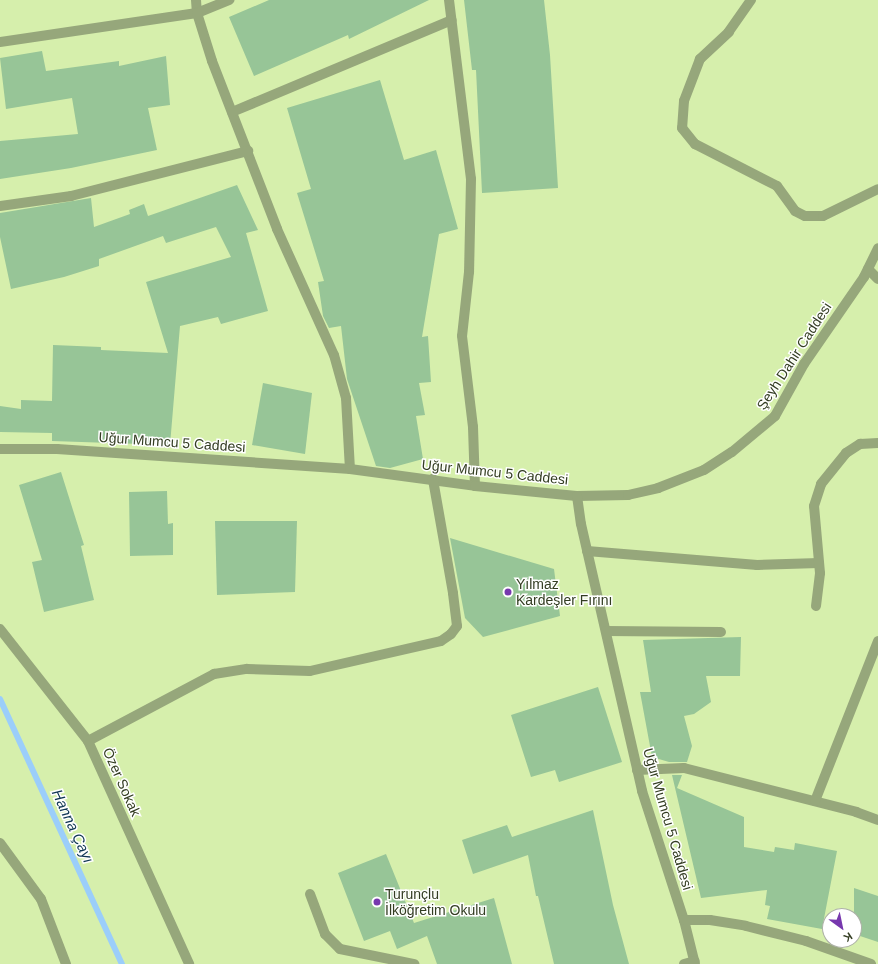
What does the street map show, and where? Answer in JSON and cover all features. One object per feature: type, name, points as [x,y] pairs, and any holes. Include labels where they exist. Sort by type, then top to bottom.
[{"type":"street","points":[[196,0],[198,13],[212,61],[277,229],[334,354],[346,398],[350,469]]},
{"type":"street","points":[[449,0],[470,179],[469,272],[462,336],[473,427],[475,486]]},
{"type":"street","points":[[751,0],[729,32],[700,59],[687,90],[682,128],[695,144],[777,186],[795,211],[805,216],[822,216],[878,189]]},
{"type":"street","points":[[0,42],[198,13],[223,1]]},
{"type":"street","points":[[232,112],[452,20]]},
{"type":"street","points":[[0,206],[71,196],[248,151]]},
{"type":"street","name":"Şeyh Dahir Caddesi","points":[[576,496],[628,495],[658,488],[704,470],[732,452],[775,416],[804,364],[868,269],[877,252]]},
{"type":"street","points":[[868,269],[878,279]]},
{"type":"street","points":[[816,606],[819,596],[819,563],[814,506],[821,484],[846,453],[860,444],[878,443]]},
{"type":"street","name":"Uğur Mumcu 5 Caddesi","points":[[0,449],[57,449],[350,469],[433,479],[475,486],[576,496],[587,551],[637,770],[684,920],[691,963]]},
{"type":"street","points":[[88,741],[214,674],[247,669],[310,671],[441,641],[451,634],[457,626],[453,593],[433,479]]},
{"type":"street","points":[[587,551],[757,565],[819,563]]},
{"type":"street","name":"Özer Sokak","points":[[0,629],[88,741],[189,964]]},
{"type":"street","points":[[606,631],[721,632]]},
{"type":"street","points":[[815,801],[878,641]]},
{"type":"street","points":[[637,770],[684,768],[815,801],[878,820]]},
{"type":"street","points":[[0,842],[41,899],[66,964]]},
{"type":"street","points":[[310,894],[325,934],[340,949],[414,964]]},
{"type":"street","points":[[684,920],[710,920],[746,926],[806,941],[871,964]]},
{"type":"building","points":[[269,0],[429,0],[349,39],[348,35],[254,76],[229,17]]},
{"type":"building","points":[[464,0],[544,0],[550,55],[558,188],[482,193],[476,70],[472,70]]},
{"type":"building","points":[[42,51],[46,71],[119,61],[119,66],[166,56],[170,105],[148,108],[157,150],[71,168],[0,179],[0,141],[78,134],[72,98],[6,109],[0,58]]},
{"type":"building","points":[[380,80],[404,160],[436,150],[458,229],[439,234],[422,337],[428,336],[431,382],[419,383],[425,415],[416,416],[423,459],[390,468],[376,466],[347,379],[341,326],[329,328],[323,316],[318,282],[324,281],[297,193],[311,189],[287,108]]},
{"type":"building","points":[[237,185],[258,230],[246,233],[268,311],[221,324],[218,317],[180,326],[170,445],[52,441],[52,433],[0,432],[0,406],[21,409],[21,400],[52,401],[53,345],[101,347],[101,350],[168,353],[146,282],[231,257],[216,227],[166,243],[163,236],[99,259],[99,266],[64,277],[11,289],[0,237],[0,213],[91,198],[94,227],[130,214],[129,210],[144,204],[148,216]]},
{"type":"building","points":[[263,383],[312,393],[305,454],[252,445]]},
{"type":"building","points":[[61,472],[84,545],[81,546],[94,600],[44,612],[32,562],[42,560],[19,485]]},
{"type":"building","points":[[167,491],[168,524],[173,523],[173,555],[130,556],[129,492]]},
{"type":"building","points":[[215,521],[297,521],[295,592],[217,595]]},
{"type":"building","name":"Yılmaz Kardeşler Fırını","points":[[450,538],[554,569],[560,616],[483,637],[465,618]]},
{"type":"building","points":[[741,637],[740,676],[706,676],[711,702],[694,714],[684,716],[692,746],[687,762],[669,762],[652,757],[640,692],[651,692],[643,640]]},
{"type":"building","points":[[598,687],[622,762],[559,782],[555,770],[531,777],[511,715]]},
{"type":"building","points":[[672,775],[682,775],[677,788],[744,817],[744,847],[774,852],[775,847],[794,850],[795,843],[837,851],[826,908],[822,908],[822,929],[767,919],[770,906],[765,905],[767,890],[701,898]]},
{"type":"building","points":[[593,810],[613,905],[629,964],[554,964],[538,896],[536,896],[528,855],[473,874],[462,840],[507,825],[512,837]]},
{"type":"building","points":[[386,854],[414,923],[494,898],[512,964],[437,964],[427,936],[397,949],[390,931],[364,941],[338,873]]},
{"type":"building","points":[[854,888],[878,896],[878,942],[862,937],[862,908],[854,908]]},
{"type":"waterway","name":"Hanna Çayı","points":[[0,699],[122,964]]},
{"type":"place","name":"Yılmaz Kardeşler Fırını","points":[[508,592]]},
{"type":"place","name":"Turunçlu İlköğretim Okulu","points":[[377,902]]}]
